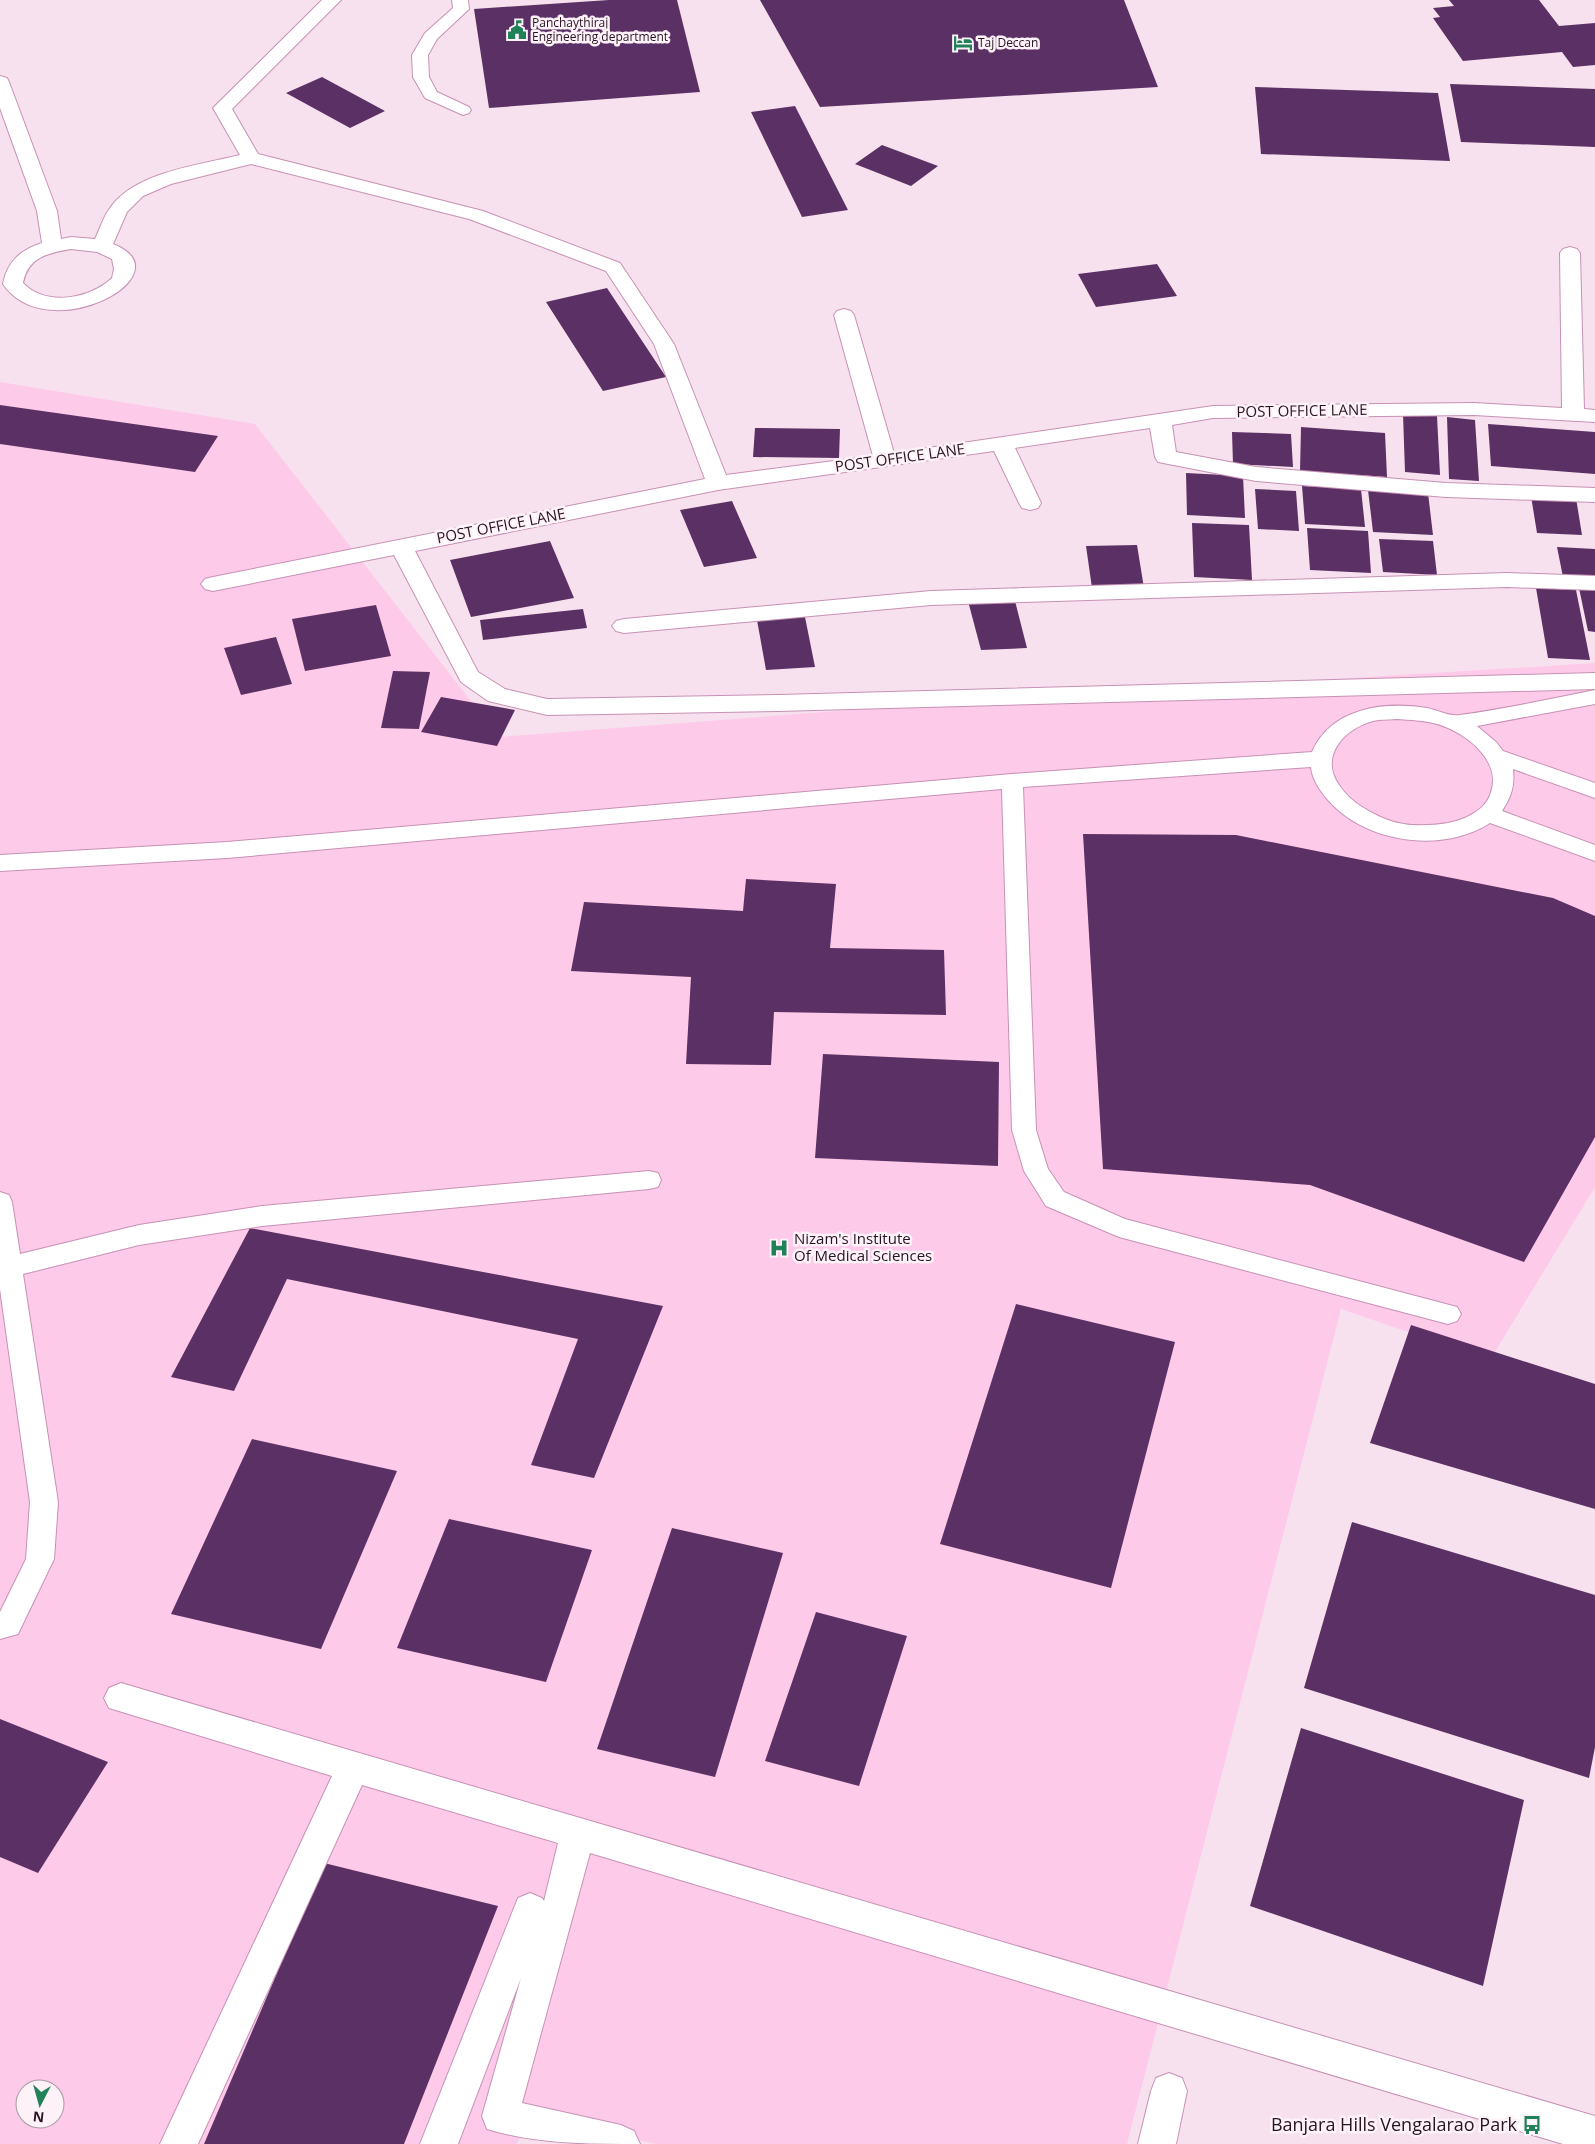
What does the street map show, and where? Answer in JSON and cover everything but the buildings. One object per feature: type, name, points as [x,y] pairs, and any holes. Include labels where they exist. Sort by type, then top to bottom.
[{"type":"street","points":[[251,158],[222,108],[332,0]]},
{"type":"street","points":[[0,82],[47,211],[52,246]]},
{"type":"street","points":[[102,246],[118,210],[136,192],[164,180],[251,158],[476,215],[613,267],[664,344],[718,483]]},
{"type":"street","points":[[84,243],[102,246],[111,249],[122,258],[125,266],[123,276],[116,285],[103,294],[86,300],[66,303],[44,302],[28,297],[14,284],[14,274],[20,264],[28,257],[52,246],[84,243]]},
{"type":"street","points":[[1570,253],[1573,415]]},
{"type":"street","points":[[844,315],[885,461]]},
{"type":"street","name":"POST OFFICE LANE","points":[[213,584],[718,483],[885,461],[1213,412],[1474,409],[1595,416]]},
{"type":"street","points":[[1160,420],[1166,457],[1256,474],[1446,490],[1595,495]]},
{"type":"street","points":[[1002,444],[1030,503]]},
{"type":"street","points":[[402,546],[468,677],[497,695],[547,707],[778,703],[1595,681]]},
{"type":"street","points":[[624,626],[931,598],[1040,593],[1507,580],[1595,583]]},
{"type":"street","points":[[121,1698],[1595,2136]]},
{"type":"street","points":[[178,2144],[353,1768]]},
{"type":"street","points":[[577,1833],[569,1873],[500,2116],[621,2144]]},
{"type":"street","points":[[439,2144],[530,1910]]},
{"type":"street","points":[[1157,2144],[1169,2091]]},
{"type":"lane","points":[[460,0],[461,9],[431,36],[420,55],[421,77],[431,95],[463,110]]},
{"type":"lane","points":[[1456,723],[1595,697]]},
{"type":"lane","points":[[1396,712],[1426,714],[1456,723],[1480,738],[1497,756],[1504,776],[1502,797],[1488,814],[1467,826],[1441,833],[1410,832],[1381,826],[1355,814],[1335,797],[1322,778],[1320,758],[1327,740],[1343,726],[1367,716],[1396,712]]},
{"type":"lane","points":[[1497,756],[1595,791]]},
{"type":"lane","points":[[0,863],[228,850],[1012,781],[1320,758]]},
{"type":"lane","points":[[1012,781],[1024,1130],[1036,1171],[1055,1199],[1120,1227],[1448,1314]]},
{"type":"lane","points":[[1488,814],[1595,853]]},
{"type":"lane","points":[[10,1267],[139,1235],[262,1216],[649,1180]]},
{"type":"lane","points":[[0,1202],[44,1502],[40,1559],[8,1625],[0,1627]]},
{"type":"shaded area","name":"Nizam's Institute Of Medical Sciences","points":[[0,382],[255,424],[499,737],[930,704],[1595,663],[1595,1187],[1490,1360],[1341,1309],[1127,2144],[656,2144],[531,2115],[517,2144],[0,2144]]},
{"type":"place","name":"Panchaythiraj Engineering department","points":[[517,30]]},
{"type":"place","name":"Taj Deccan","points":[[963,43]]},
{"type":"place","name":"Nizam's Institute Of Medical Sciences","points":[[779,1248]]},
{"type":"place","name":"Banjara Hills Vengalarao Park","points":[[1532,2125]]}]
